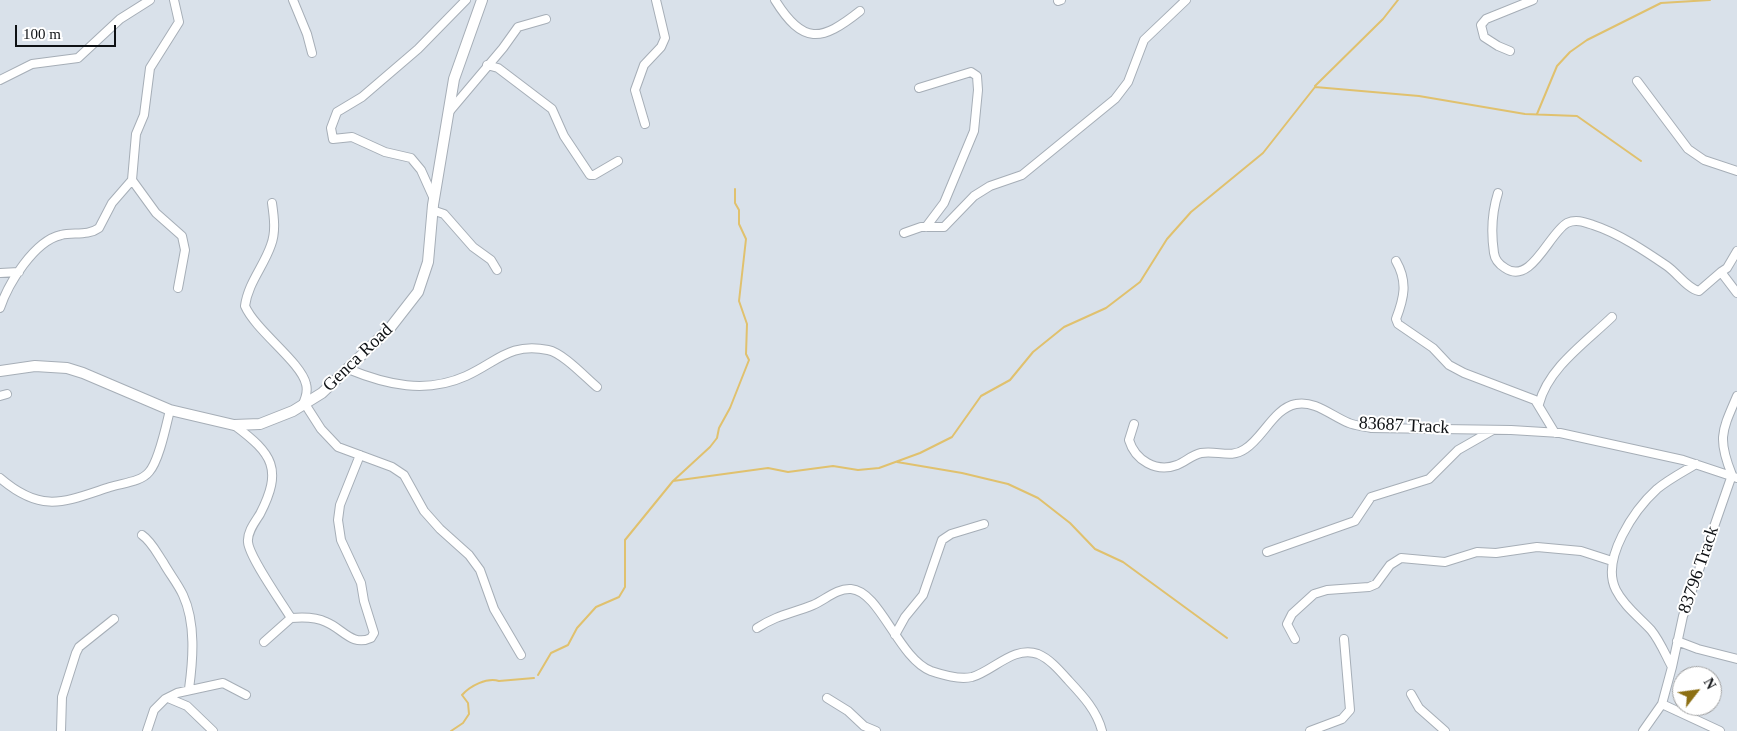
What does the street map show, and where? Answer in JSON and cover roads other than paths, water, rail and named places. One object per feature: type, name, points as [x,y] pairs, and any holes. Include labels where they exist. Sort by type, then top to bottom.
[{"type":"street","points":[[0,80],[32,64],[78,58],[120,19],[150,0]]},
{"type":"street","points":[[0,308],[5,294],[35,252],[53,238],[99,228],[112,204],[132,180],[136,134],[144,115],[150,68],[179,22],[174,0]]},
{"type":"street","points":[[293,0],[308,34],[312,53]]},
{"type":"street","points":[[466,0],[414,54],[362,97],[337,112],[331,128],[333,139],[352,137],[385,152],[405,155],[415,160],[433,204],[472,247],[491,260],[497,270]]},
{"type":"street","name":"Genca Road","points":[[0,371],[35,366],[67,368],[170,410],[234,425],[260,424],[304,405],[322,393],[404,314],[418,292],[428,262],[433,204],[456,73],[482,0]]},
{"type":"street","points":[[645,124],[635,90],[644,66],[661,47],[665,38],[656,0]]},
{"type":"street","points":[[775,0],[794,24],[803,31],[816,35],[841,26],[860,12]]},
{"type":"street","points":[[904,233],[926,227],[944,227],[981,190],[1022,175],[1109,104],[1125,87],[1144,40],[1186,0]]},
{"type":"street","points":[[1510,51],[1484,37],[1481,25],[1486,20],[1532,0]]},
{"type":"street","points":[[449,112],[521,24],[546,19]]},
{"type":"street","points":[[487,66],[502,71],[552,109],[564,136],[590,175],[594,175],[618,161]]},
{"type":"street","points":[[919,88],[971,72],[977,76],[978,90],[974,131],[944,202],[926,227]]},
{"type":"street","points":[[1636,81],[1688,148],[1704,160],[1737,171]]},
{"type":"street","points":[[132,180],[156,213],[182,236],[186,250],[178,288]]},
{"type":"street","points":[[1498,193],[1494,206],[1494,255],[1500,265],[1512,272],[1522,271],[1530,265],[1565,225],[1577,220],[1595,225],[1650,255],[1679,275],[1695,290],[1699,291],[1727,268],[1737,251]]},
{"type":"street","points":[[272,203],[274,221],[272,244],[255,274],[245,306],[274,345],[304,378],[307,390],[304,405],[329,440],[338,447],[392,467],[404,475],[431,520],[469,554],[480,570],[494,609],[521,655]]},
{"type":"street","points":[[1396,261],[1405,282],[1404,300],[1396,319],[1398,324],[1437,351],[1449,365],[1464,373],[1528,396],[1539,404],[1555,433]]},
{"type":"street","points":[[0,273],[19,272]]},
{"type":"street","points":[[1721,272],[1737,293]]},
{"type":"street","points":[[1539,404],[1544,388],[1559,367],[1612,317]]},
{"type":"street","points":[[348,369],[392,384],[415,387],[434,386],[468,375],[508,351],[548,350],[560,355],[596,387]]},
{"type":"street","points":[[1734,476],[1722,449],[1722,438],[1726,422],[1737,396]]},
{"type":"street","name":"83687 Track","points":[[1134,424],[1129,440],[1135,454],[1148,463],[1170,467],[1200,453],[1238,454],[1253,444],[1283,410],[1298,403],[1311,405],[1351,424],[1371,428],[1555,433],[1696,464],[1734,476]]},
{"type":"street","points":[[0,478],[37,500],[53,502],[78,499],[143,477],[153,466],[170,410]]},
{"type":"street","points":[[234,425],[261,447],[271,463],[274,473],[270,491],[248,541],[251,551],[291,618]]},
{"type":"street","points":[[1267,552],[1355,521],[1372,497],[1429,478],[1458,450],[1493,430]]},
{"type":"street","points":[[264,642],[291,618],[328,622],[351,638],[360,641],[370,639],[374,635],[361,583],[341,540],[338,520],[340,505],[360,455]]},
{"type":"street","points":[[1672,667],[1656,636],[1618,593],[1612,577],[1612,561],[1631,521],[1651,495],[1666,482],[1696,464]]},
{"type":"street","name":"83796 Track","points":[[1672,666],[1676,641],[1688,600],[1734,476]]},
{"type":"street","points":[[895,635],[905,617],[923,595],[942,540],[951,534],[984,524]]},
{"type":"street","points":[[142,536],[154,549],[182,592],[187,604],[192,638],[189,689]]},
{"type":"street","points":[[1295,639],[1287,624],[1292,614],[1307,599],[1327,590],[1370,587],[1376,584],[1390,565],[1401,558],[1445,562],[1477,552],[1545,547],[1581,551],[1612,561]]},
{"type":"street","points":[[757,628],[774,618],[806,608],[834,593],[849,589],[861,593],[870,601],[915,662],[931,671],[957,678],[973,676],[1014,655],[1025,652],[1038,654],[1054,666],[1081,694],[1096,715],[1102,731]]},
{"type":"street","points":[[61,731],[62,697],[76,653],[79,647],[114,619]]},
{"type":"street","points":[[1310,731],[1342,719],[1350,710],[1344,638]]},
{"type":"street","points":[[1676,641],[1698,650],[1737,659]]},
{"type":"street","name":"83796 Track","points":[[1644,731],[1662,704],[1672,667]]},
{"type":"street","points":[[148,731],[154,710],[168,698],[189,689],[223,684],[246,695]]},
{"type":"street","points":[[1410,694],[1420,708],[1445,731]]},
{"type":"street","points":[[168,698],[187,706],[213,731]]},
{"type":"street","points":[[827,698],[848,711],[864,726],[876,731]]},
{"type":"street","points":[[1662,704],[1720,731]]},
{"type":"waterway","points":[[1315,86],[1383,19],[1398,0]]},
{"type":"waterway","points":[[1537,114],[1557,66],[1570,52],[1587,40],[1661,3],[1710,0]]},
{"type":"waterway","points":[[673,481],[768,468],[788,472],[833,466],[858,470],[879,468],[920,453],[952,437],[981,396],[1010,380],[1033,352],[1064,327],[1106,308],[1140,282],[1167,239],[1191,212],[1263,153],[1315,87],[1419,96],[1525,114],[1577,116],[1641,161]]},
{"type":"waterway","points":[[538,675],[551,653],[568,645],[577,628],[596,607],[619,597],[625,587],[625,540],[673,481],[710,447],[717,438],[719,428],[730,408],[749,360],[746,354],[747,324],[739,301],[746,239],[739,224],[739,210],[735,203],[735,189]]},
{"type":"waterway","points":[[897,462],[962,473],[1008,484],[1038,498],[1070,523],[1095,549],[1123,562],[1227,638]]},
{"type":"waterway","points":[[451,731],[463,723],[469,714],[468,703],[462,695],[469,688],[489,680],[534,678]]}]
